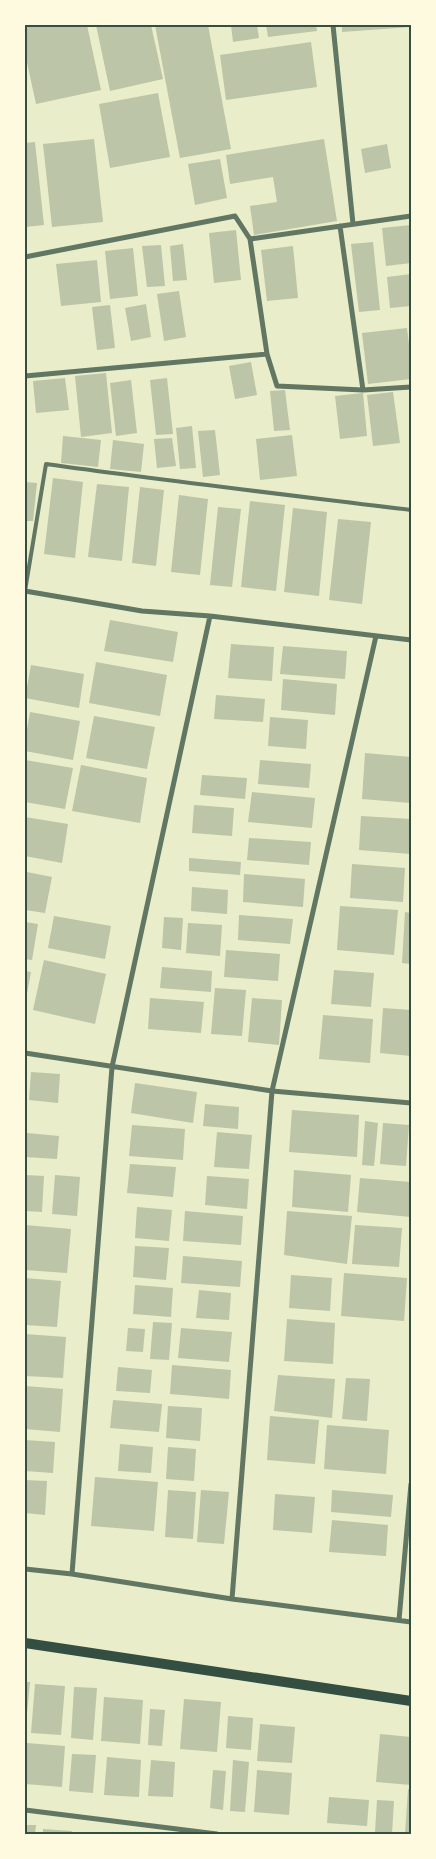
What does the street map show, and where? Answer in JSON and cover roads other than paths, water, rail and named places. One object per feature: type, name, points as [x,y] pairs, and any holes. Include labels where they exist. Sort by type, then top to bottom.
[{"type":"main road","points":[[25,1643],[411,1702]]},
{"type":"street","points":[[333,25],[353,224]]},
{"type":"street","points":[[25,257],[235,216],[250,239],[267,354],[277,386],[363,390],[411,387]]},
{"type":"street","points":[[250,239],[411,216]]},
{"type":"street","points":[[340,226],[363,390]]},
{"type":"street","points":[[25,376],[267,354]]},
{"type":"street","points":[[25,591],[142,611],[210,616],[411,640]]},
{"type":"street","points":[[72,1574],[112,1067],[210,616]]},
{"type":"street","points":[[232,1599],[272,1091],[376,636]]},
{"type":"street","points":[[25,1053],[272,1091],[411,1103]]},
{"type":"street","points":[[399,1620],[411,1484]]},
{"type":"street","points":[[25,1569],[72,1574],[232,1599],[411,1622]]},
{"type":"street","points":[[25,1810],[217,1834]]},
{"type":"lane","points":[[25,591],[46,464],[411,510]]}]
